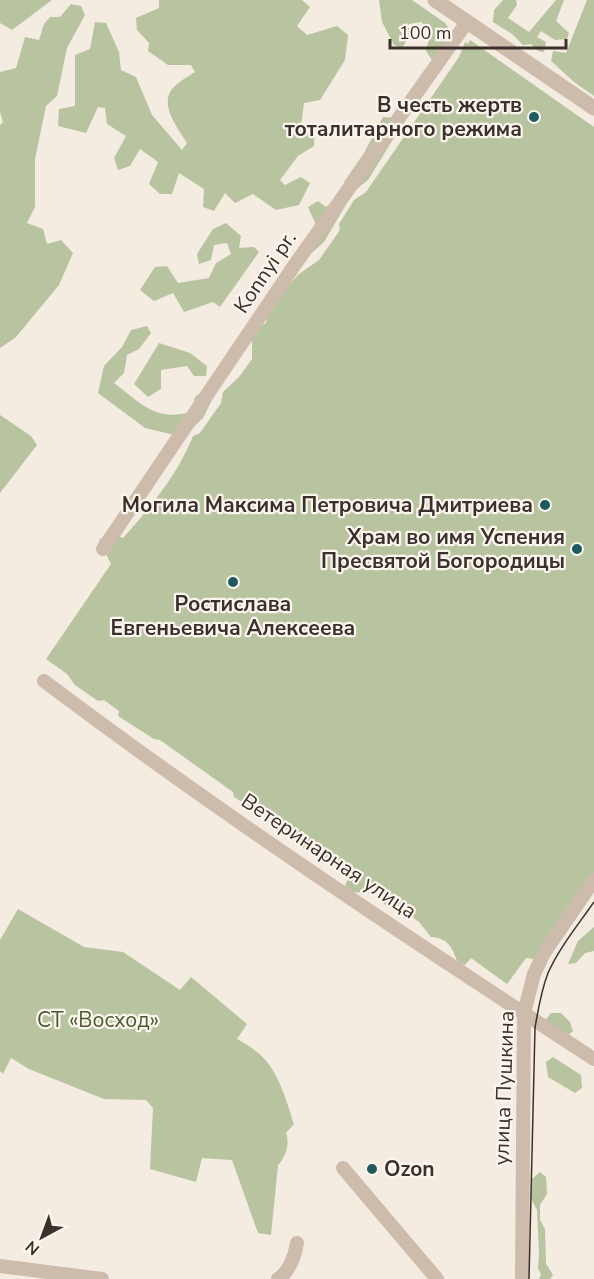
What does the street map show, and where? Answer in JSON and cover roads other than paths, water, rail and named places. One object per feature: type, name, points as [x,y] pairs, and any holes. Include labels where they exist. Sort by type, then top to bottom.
[{"type":"street","points":[[435,0],[594,108]]},
{"type":"street","name":"Konnyi pr.","points":[[103,549],[296,263],[467,22]]},
{"type":"street","name":"Ветеринарная улица","points":[[44,681],[104,726],[289,855],[594,1059]]},
{"type":"street","name":"улица Пушкина","points":[[522,1279],[524,1013],[534,974],[544,953],[594,880]]},
{"type":"street","points":[[343,1168],[437,1279]]},
{"type":"street","points":[[278,1279],[284,1275],[290,1264],[297,1243]]},
{"type":"street","points":[[0,1266],[102,1279]]},
{"type":"tram line","points":[[529,1279],[537,1014],[543,987],[552,964],[594,902]]},
{"type":"place","name":"В честь жертв тоталитарного режима","points":[[534,117]]},
{"type":"place","name":"Могила Максима Петровича Дмитриева","points":[[545,505]]},
{"type":"place","name":"Храм во имя Успения Пресвятой Богородицы","points":[[577,549]]},
{"type":"place","name":"Ростислава Евгеньевича Алексеева","points":[[233,582]]},
{"type":"place","name":"Ozon","points":[[372,1169]]},
{"type":"park label","name":"СТ «Восход»","points":[[98,1020]]}]
